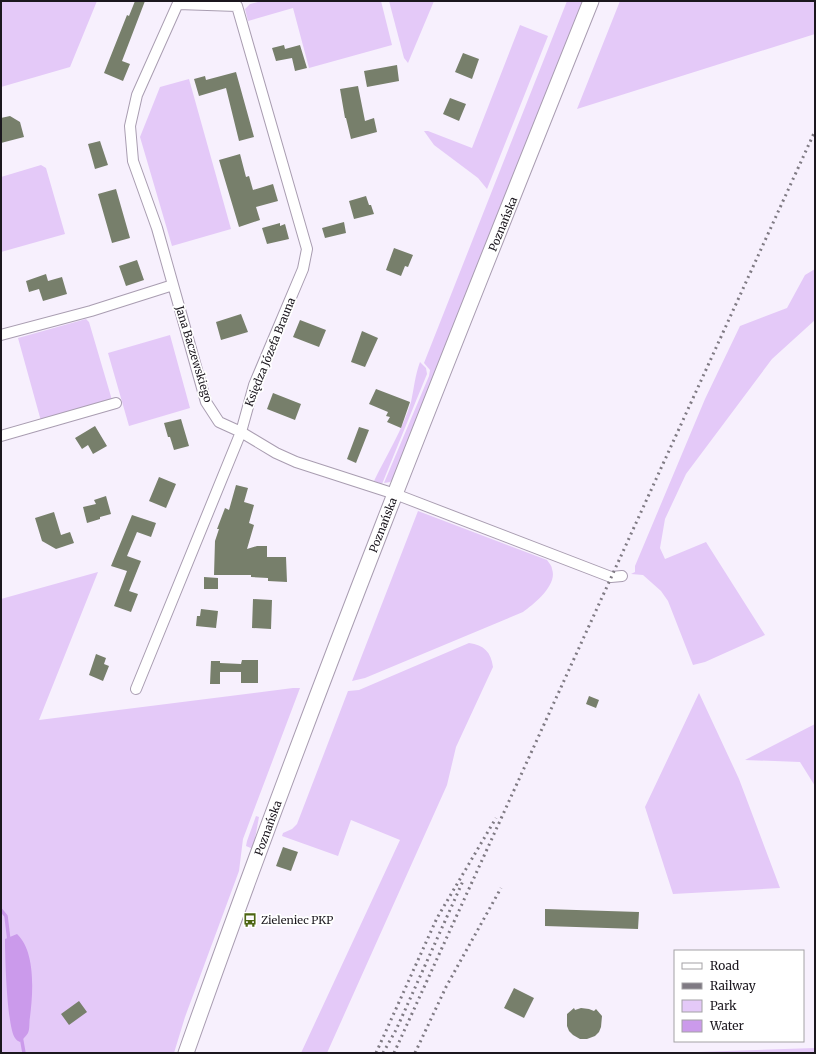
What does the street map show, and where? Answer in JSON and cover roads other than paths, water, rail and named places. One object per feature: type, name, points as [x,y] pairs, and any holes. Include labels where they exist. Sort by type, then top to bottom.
[{"type":"main road","name":"Poznańska","points":[[186,1053],[279,796],[395,494],[591,1]]},
{"type":"street","name":"Jana Baczewskiego","points":[[178,3],[137,96],[130,126],[134,161],[157,228],[206,402],[219,422],[241,432],[276,453],[296,462],[395,494],[611,577],[622,576]]},
{"type":"street","name":"Księdza Józefa Brauna","points":[[136,689],[241,432],[254,385],[303,270],[307,249],[237,6],[178,3]]},
{"type":"street","points":[[1,335],[91,311],[173,285]]},
{"type":"street","points":[[1,436],[116,403]]},
{"type":"water","points":[[17,934],[27,951],[32,973],[29,1031],[20,1042],[16,1040],[12,1031],[5,961],[5,939]]},
{"type":"waterway","points":[[1,910],[6,916],[9,941]]},
{"type":"waterway","points":[[21,1036],[24,1053]]},
{"type":"railway","points":[[394,1053],[815,131]]},
{"type":"railway","points":[[376,1053],[437,918],[496,818]]},
{"type":"railway","points":[[383,1053],[396,1030],[463,881]]},
{"type":"railway","points":[[415,1053],[446,987],[501,888]]},
{"type":"place","name":"Zieleniec PKP","points":[[250,920]]}]
